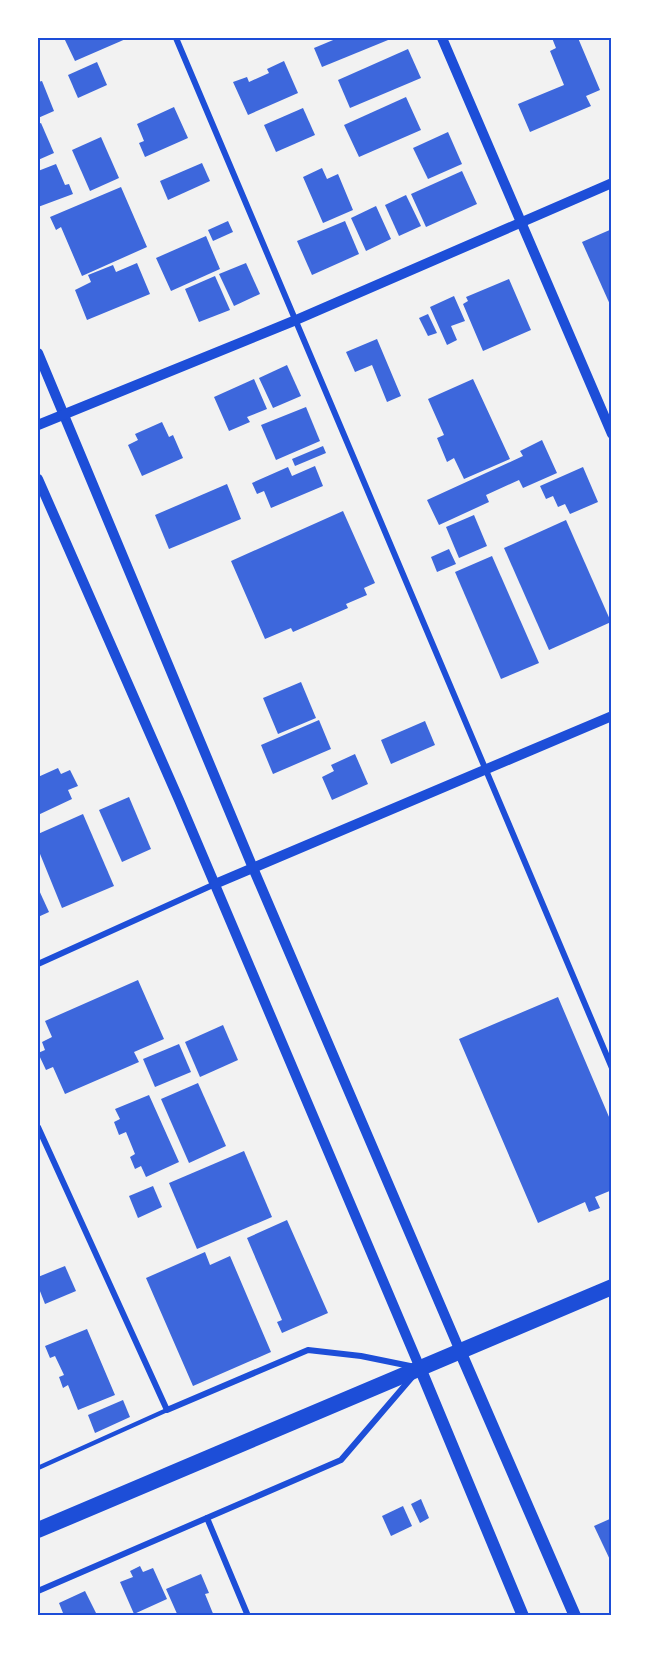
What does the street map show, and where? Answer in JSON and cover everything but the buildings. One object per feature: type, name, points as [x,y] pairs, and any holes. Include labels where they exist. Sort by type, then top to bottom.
[{"type":"highway","points":[[38,1530],[612,1287]]},
{"type":"main road","points":[[460,1351],[575,1616]]},
{"type":"main road","points":[[420,1368],[523,1616]]},
{"type":"street","points":[[176,38],[612,1068]]},
{"type":"street","points":[[442,38],[520,223],[607,410],[612,434]]},
{"type":"street","points":[[38,425],[296,320],[612,183]]},
{"type":"street","points":[[38,353],[253,868],[460,1351]]},
{"type":"street","points":[[38,479],[215,884],[420,1368]]},
{"type":"street","points":[[38,964],[215,884],[612,716]]},
{"type":"street","points":[[38,1127],[167,1410],[308,1350],[361,1356],[420,1368]]},
{"type":"street","points":[[38,1591],[341,1460],[420,1368]]},
{"type":"street","points":[[207,1518],[248,1616]]},
{"type":"lane","points":[[38,1468],[167,1410]]}]
